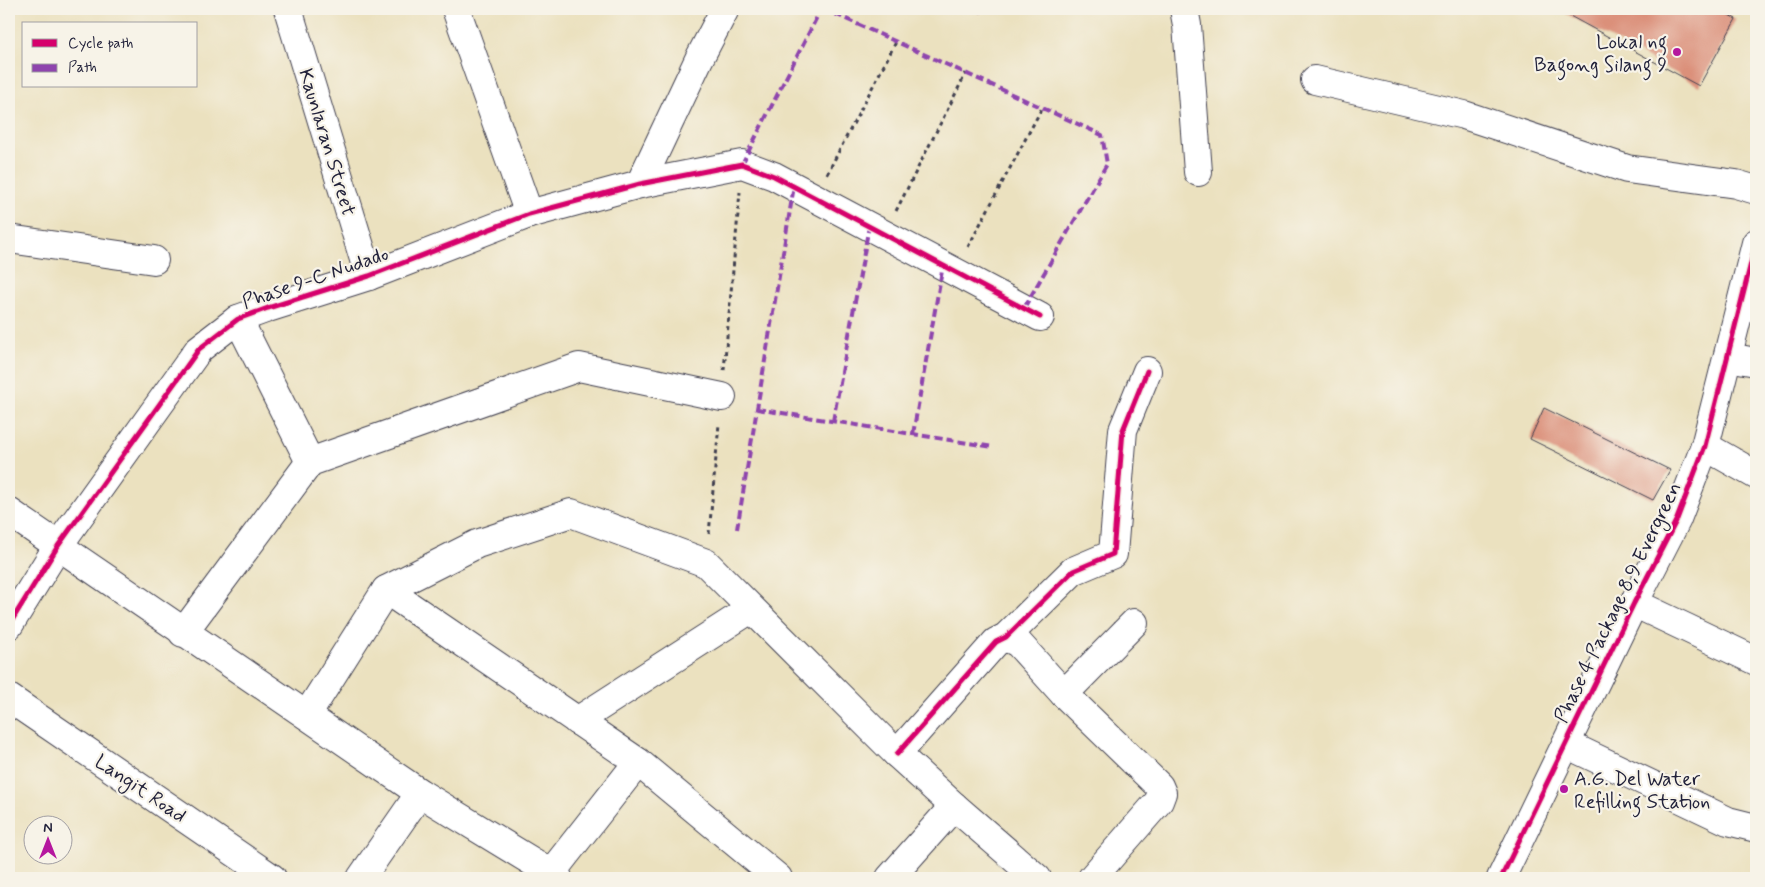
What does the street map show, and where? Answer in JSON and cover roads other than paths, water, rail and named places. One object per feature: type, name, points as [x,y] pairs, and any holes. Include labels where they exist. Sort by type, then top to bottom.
[{"type":"street","name":"Kaunlaran Street","points":[[288,9],[369,276]]},
{"type":"street","points":[[456,9],[529,214]]},
{"type":"street","points":[[640,184],[699,59],[725,9]]},
{"type":"street","points":[[1184,9],[1187,25],[1198,172]]},
{"type":"street","points":[[1315,80],[1464,115],[1627,169],[1736,184],[1756,190]]},
{"type":"street","name":"Phase 9-C Nudado","points":[[9,626],[58,546],[199,350],[238,319],[369,276],[529,214],[640,184],[742,164],[774,176],[815,197],[1040,317]]},
{"type":"street","points":[[9,239],[154,260]]},
{"type":"street","name":"Phase 4 Package 8,9 Evergreen","points":[[1501,878],[1634,603],[1677,519],[1705,446],[1756,243]]},
{"type":"street","points":[[238,319],[310,462]]},
{"type":"street","points":[[1728,356],[1756,362]]},
{"type":"street","points":[[183,633],[310,462],[579,367],[722,397]]},
{"type":"street","points":[[897,754],[996,642],[1006,637],[1073,571],[1113,554],[1123,430],[1147,371]]},
{"type":"street","points":[[1705,446],[1756,475]]},
{"type":"street","points":[[9,512],[183,633],[420,793],[554,875],[638,762]]},
{"type":"street","points":[[307,715],[386,590],[477,544],[571,513],[706,563],[897,754],[1038,878]]},
{"type":"street","points":[[386,590],[638,762],[778,878]]},
{"type":"street","points":[[1634,603],[1756,661]]},
{"type":"street","points":[[577,721],[751,609]]},
{"type":"street","points":[[1064,694],[1134,623]]},
{"type":"street","points":[[1006,637],[1018,643],[1064,694],[1159,786],[1162,793],[1159,801],[1092,878]]},
{"type":"street","name":"Langit Road","points":[[9,698],[272,878]]},
{"type":"street","points":[[1566,744],[1728,822],[1756,828]]},
{"type":"street","points":[[360,878],[420,793]]},
{"type":"street","points":[[890,878],[954,806]]},
{"type":"place","name":"Lokal ng Bagong Silang 9","points":[[1677,52]]},
{"type":"place","name":"A.G. Del Water Refilling Station","points":[[1564,789]]}]
